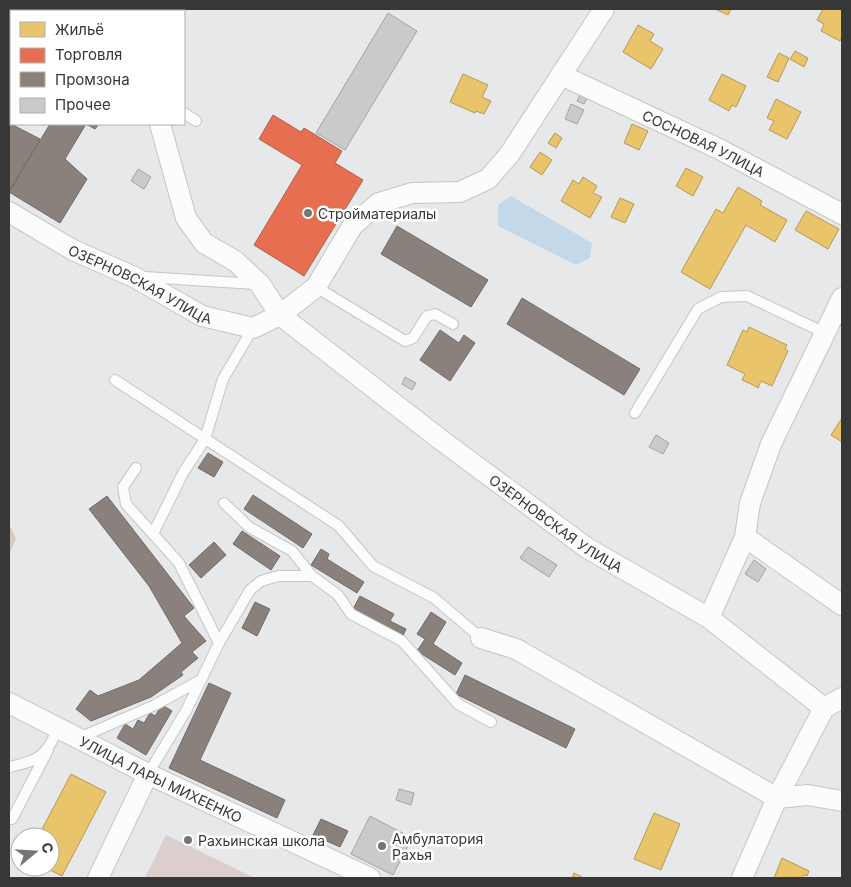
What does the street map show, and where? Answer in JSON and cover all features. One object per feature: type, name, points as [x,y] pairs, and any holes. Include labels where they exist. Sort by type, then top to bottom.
[{"type":"street","points":[[253,328],[280,315],[316,287],[353,225],[379,203],[412,192],[460,192],[488,179],[509,155],[604,9]]},
{"type":"street","name":"СОСНОВАЯ УЛИЦА","points":[[561,75],[719,149],[842,214]]},
{"type":"street","name":"ОЗЕРНОВСКАЯ УЛИЦА","points":[[160,125],[186,218],[204,243],[235,261],[260,284],[280,315],[441,440],[588,548],[709,618],[824,708]]},
{"type":"street","name":"ОЗЕРНОВСКАЯ УЛИЦА","points":[[9,212],[73,250],[134,277],[202,316],[253,328]]},
{"type":"street","points":[[709,618],[745,537],[750,503],[771,444],[842,298]]},
{"type":"street","points":[[745,537],[842,605]]},
{"type":"street","points":[[480,638],[516,649],[777,798],[808,795],[842,801]]},
{"type":"street","points":[[742,878],[777,798],[824,708],[842,698]]},
{"type":"street","name":"УЛИЦА ЛАРЫ МИХЕЕНКО","points":[[9,703],[148,774],[370,878]]},
{"type":"street","points":[[98,878],[148,774]]},
{"type":"lane","points":[[185,114],[196,121]]},
{"type":"lane","points":[[134,277],[260,284]]},
{"type":"lane","points":[[316,287],[405,340],[414,338],[427,316],[435,314],[453,324]]},
{"type":"lane","points":[[635,413],[698,309],[721,297],[746,296],[825,333]]},
{"type":"lane","points":[[153,534],[183,473],[205,439],[223,379],[253,328]]},
{"type":"lane","points":[[115,380],[339,526],[373,566],[434,598],[480,638]]},
{"type":"lane","points":[[136,468],[123,487],[126,504],[179,564],[219,643]]},
{"type":"lane","points":[[224,504],[250,527],[292,551],[312,576],[338,595],[351,614],[402,642],[458,704],[491,722]]},
{"type":"lane","points":[[148,774],[187,709],[219,643],[250,590],[261,581],[278,576],[312,576]]},
{"type":"lane","points":[[79,738],[155,705],[201,680]]},
{"type":"lane","points":[[12,819],[59,727]]},
{"type":"lane","points":[[9,767],[32,762],[48,750]]},
{"type":"shaded area","points":[[9,524],[16,539],[9,554]]},
{"type":"shaded area","points":[[166,835],[255,878],[145,878]]},
{"type":"water","points":[[511,196],[592,243],[590,258],[576,265],[498,226],[498,205]]},
{"type":"building: Жильё","points":[[715,9],[731,9],[728,15]]},
{"type":"building: Жильё","points":[[823,9],[842,9],[842,37],[840,41],[821,31],[824,24],[817,20]]},
{"type":"building: Жильё","points":[[638,25],[654,34],[650,41],[663,49],[651,69],[623,52]]},
{"type":"building: Жильё","points":[[795,51],[808,58],[804,67],[790,59]]},
{"type":"building: Жильё","points":[[779,53],[789,58],[778,82],[767,77]]},
{"type":"building: Жильё","points":[[463,74],[488,85],[482,97],[491,101],[484,114],[476,111],[475,113],[450,102]]},
{"type":"building: Жильё","points":[[722,74],[746,86],[736,107],[732,105],[729,111],[709,100]]},
{"type":"building: Жильё","points":[[776,99],[801,112],[787,139],[769,130],[774,121],[767,118]]},
{"type":"building: Жильё","points":[[632,124],[648,131],[639,150],[624,143]]},
{"type":"building: Жильё","points":[[555,133],[562,138],[556,148],[548,143]]},
{"type":"building: Жильё","points":[[540,152],[552,160],[542,175],[530,167]]},
{"type":"building: Жильё","points":[[686,168],[703,177],[693,196],[676,186]]},
{"type":"building: Жильё","points":[[583,177],[597,186],[593,193],[602,197],[590,218],[561,201],[573,180],[579,184]]},
{"type":"building: Жильё","points":[[738,187],[762,201],[760,205],[787,220],[775,242],[746,225],[710,289],[681,272],[716,209],[723,213]]},
{"type":"building: Жильё","points":[[620,198],[634,204],[625,223],[611,217]]},
{"type":"building: Жильё","points":[[806,211],[839,229],[828,249],[795,230]]},
{"type":"building: Жильё","points":[[749,327],[787,345],[785,349],[788,351],[772,386],[761,381],[758,388],[742,380],[745,374],[727,365],[743,330],[747,332]]},
{"type":"building: Жильё","points":[[842,418],[842,442],[831,435]]},
{"type":"building: Жильё","points":[[71,774],[106,792],[62,876],[60,875],[60,827],[43,827]]},
{"type":"building: Жильё","points":[[654,813],[680,824],[661,870],[634,859]]},
{"type":"building: Жильё","points":[[782,858],[809,871],[807,876],[803,875],[802,878],[774,878]]},
{"type":"building: Жильё","points":[[574,873],[584,878],[572,878]]},
{"type":"building: Торговля","name":"Стройматериалы","points":[[273,115],[301,132],[304,128],[342,151],[335,163],[363,180],[304,276],[254,245],[302,165],[259,139]]},
{"type":"building: Промзона","points":[[9,20],[10,78],[9,77]]},
{"type":"building: Промзона","points":[[9,120],[10,125],[40,139],[9,192]]},
{"type":"building: Промзона","points":[[49,125],[85,125],[65,159],[87,179],[60,223],[9,192]]},
{"type":"building: Промзона","points":[[88,125],[98,125],[95,129]]},
{"type":"building: Промзона","points":[[397,226],[488,280],[471,307],[381,254]]},
{"type":"building: Промзона","points":[[522,298],[640,369],[624,395],[507,324]]},
{"type":"building: Промзона","points":[[440,330],[459,343],[464,335],[475,343],[450,381],[420,360]]},
{"type":"building: Промзона","points":[[208,453],[223,462],[214,477],[198,468]]},
{"type":"building: Промзона","points":[[253,495],[312,534],[303,548],[244,509]]},
{"type":"building: Промзона","points":[[107,496],[194,608],[184,616],[206,641],[192,652],[198,658],[181,672],[183,675],[151,697],[91,721],[76,709],[90,690],[98,696],[139,680],[182,643],[149,586],[89,509]]},
{"type":"building: Промзона","points":[[242,531],[280,556],[271,570],[233,544]]},
{"type":"building: Промзона","points":[[214,542],[226,555],[201,578],[189,565]]},
{"type":"building: Промзона","points":[[321,549],[329,554],[327,559],[364,582],[357,593],[311,565]]},
{"type":"building: Промзона","points":[[360,596],[394,614],[390,621],[406,629],[403,636],[353,609]]},
{"type":"building: Промзона","points":[[255,602],[270,609],[257,636],[242,628]]},
{"type":"building: Промзона","points":[[431,612],[446,622],[433,644],[462,663],[455,675],[417,651],[425,639],[417,634]]},
{"type":"building: Промзона","points":[[465,675],[575,729],[566,748],[456,694]]},
{"type":"building: Промзона","points":[[209,683],[231,693],[200,760],[285,800],[277,818],[169,768]]},
{"type":"building: Промзона","points":[[162,705],[172,711],[146,755],[117,738],[125,724],[133,729],[138,720],[144,723],[150,713],[155,716]]},
{"type":"building: Промзона","points":[[321,819],[348,831],[340,847],[313,835]]},
{"type":"building: Прочее","points":[[388,13],[417,31],[345,150],[316,133]]},
{"type":"building: Прочее","points":[[580,95],[587,98],[584,104],[577,101]]},
{"type":"building: Прочее","points":[[571,104],[584,110],[577,124],[565,119]]},
{"type":"building: Прочее","points":[[138,169],[151,177],[144,189],[131,181]]},
{"type":"building: Прочее","points":[[405,377],[416,383],[412,390],[402,384]]},
{"type":"building: Прочее","points":[[656,435],[669,443],[663,454],[649,447]]},
{"type":"building: Прочее","points":[[528,547],[557,565],[549,577],[520,558]]},
{"type":"building: Прочее","points":[[754,560],[766,569],[758,582],[745,574]]},
{"type":"building: Прочее","points":[[399,789],[414,793],[411,805],[396,800]]},
{"type":"building: Прочее","name":"Амбулатория Рахья","points":[[370,816],[412,838],[393,875],[351,854]]},
{"type":"place","name":"Стройматериалы","points":[[308,213]]},
{"type":"place","name":"Рахьинская школа","points":[[188,840]]},
{"type":"place","name":"Амбулатория Рахья","points":[[382,846]]}]
